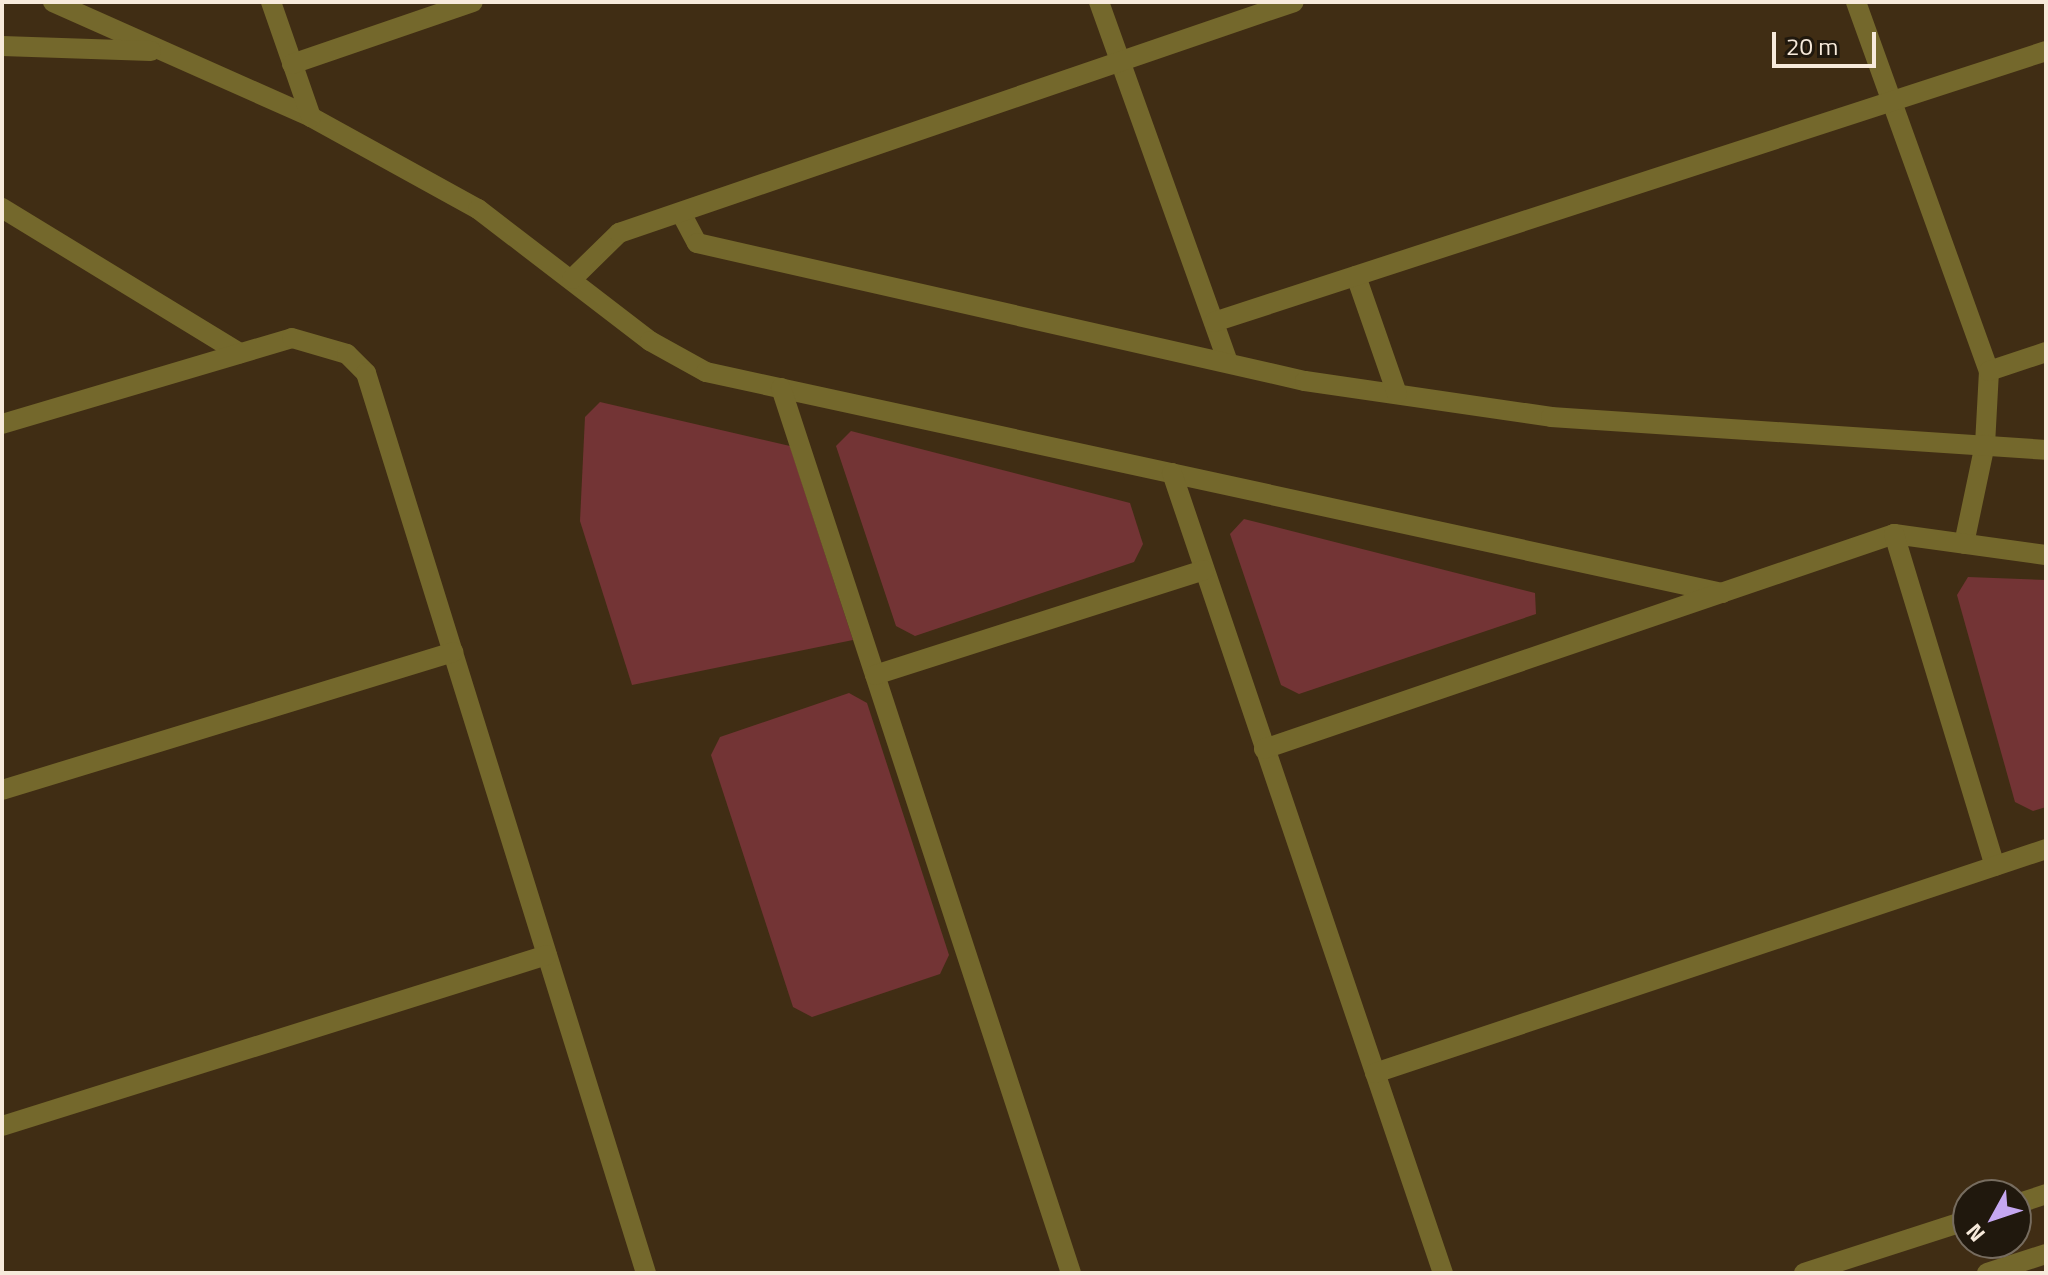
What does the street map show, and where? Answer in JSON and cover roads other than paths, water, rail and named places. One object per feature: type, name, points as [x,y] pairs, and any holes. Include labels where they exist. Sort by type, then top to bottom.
[{"type":"street","points":[[53,2],[311,117],[478,209],[650,341],[706,372],[1722,593]]},
{"type":"street","points":[[271,2],[311,117]]},
{"type":"street","points":[[292,64],[473,2]]},
{"type":"street","points":[[1099,2],[1228,363]]},
{"type":"street","points":[[572,279],[619,233],[1294,2]]},
{"type":"street","points":[[1856,2],[1989,371],[1985,444],[1964,544]]},
{"type":"street","points":[[2,46],[163,51]]},
{"type":"street","points":[[1214,322],[1893,105],[2046,51]]},
{"type":"street","points":[[2,208],[240,353]]},
{"type":"street","points":[[681,213],[697,243],[1228,363],[1397,394],[1551,417],[2046,450]]},
{"type":"street","points":[[1356,276],[1397,394]]},
{"type":"street","points":[[2,424],[292,338],[347,354],[366,373],[646,1273]]},
{"type":"street","points":[[1989,371],[2046,352]]},
{"type":"street","points":[[781,388],[1071,1273]]},
{"type":"street","points":[[1172,473],[1443,1273]]},
{"type":"street","points":[[1894,534],[1995,866]]},
{"type":"street","points":[[1264,749],[1894,534],[2046,555]]},
{"type":"street","points":[[875,675],[1204,570]]},
{"type":"street","points":[[2,790],[453,652]]},
{"type":"street","points":[[1375,1073],[2046,849]]},
{"type":"street","points":[[2,1126],[547,955]]},
{"type":"street","points":[[1804,1273],[1952,1225]]},
{"type":"street","points":[[1987,1273],[2046,1254]]}]
